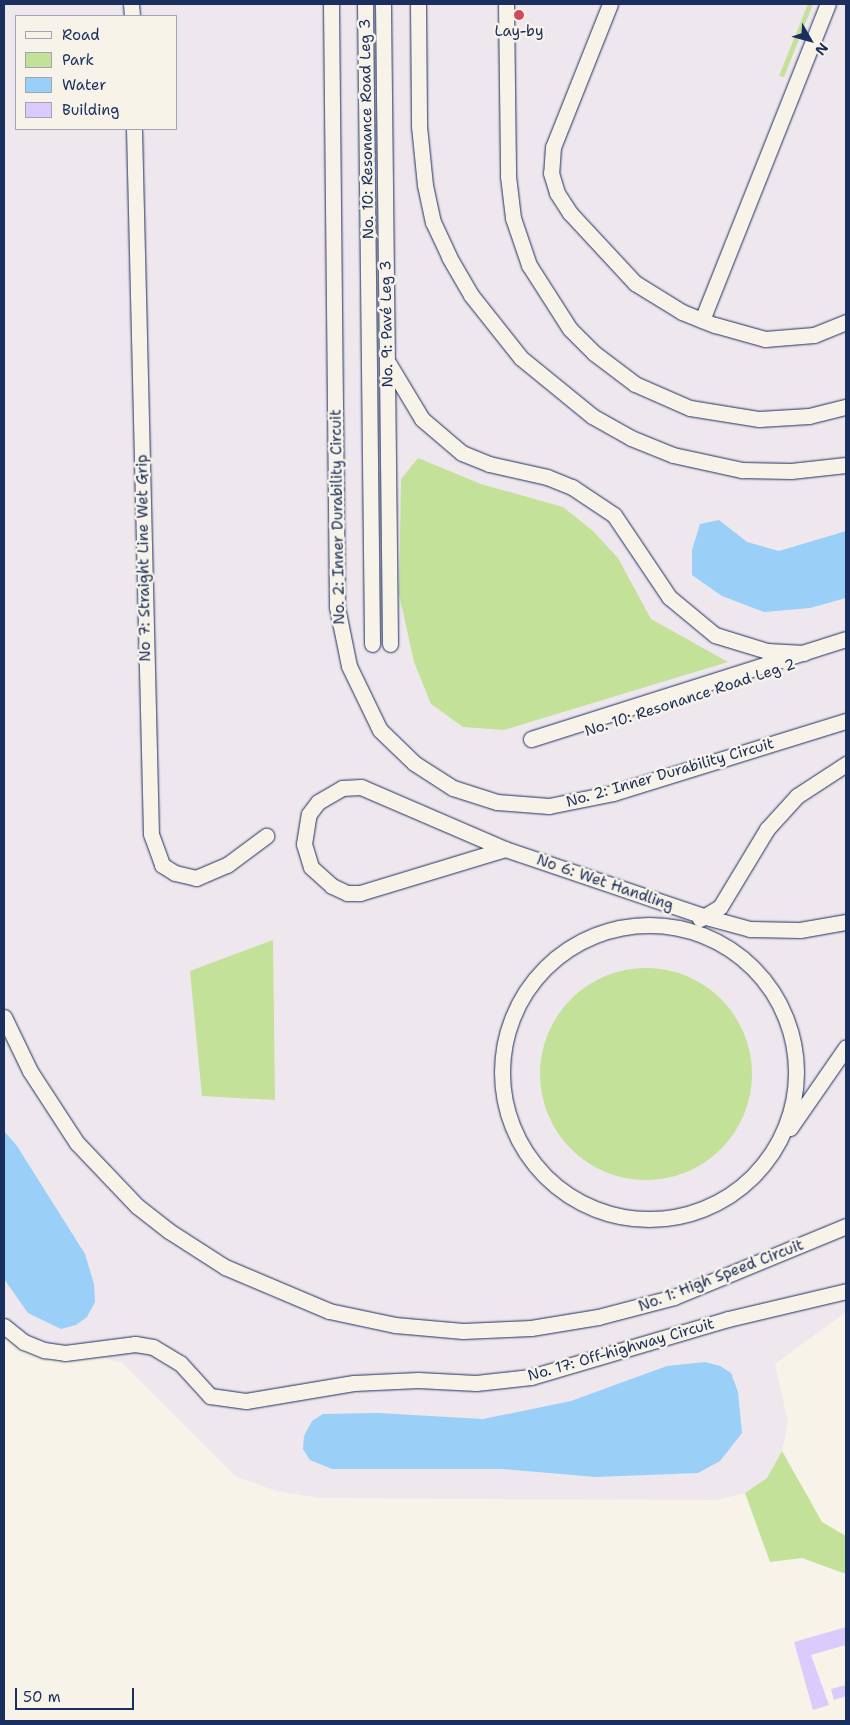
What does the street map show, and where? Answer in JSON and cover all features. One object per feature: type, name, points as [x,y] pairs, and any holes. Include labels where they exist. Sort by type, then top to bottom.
[{"type":"street","name":"No. 2: Inner Durability Circuit","points":[[331,4],[337,607],[349,666],[380,730],[414,763],[454,788],[497,802],[549,806],[605,796],[846,721]]},
{"type":"street","name":"No. 10: Resonance Road Leg 3","points":[[365,4],[372,644]]},
{"type":"street","name":"No. 9: Pavé Leg 3","points":[[384,4],[390,644]]},
{"type":"street","points":[[418,4],[419,126],[428,203],[459,276],[521,358],[592,416],[631,438],[673,455],[742,470],[791,471],[846,465]]},
{"type":"street","points":[[506,4],[508,176],[513,218],[529,264],[570,329],[594,353],[635,384],[697,409],[740,417],[787,419],[846,407]]},
{"type":"street","points":[[610,4],[553,147],[551,174],[557,192],[570,213],[618,267],[659,299],[702,320],[737,334],[765,339],[814,335],[846,322]]},
{"type":"street","points":[[702,320],[828,4]]},
{"type":"street","name":"No 7: Straight Line Wet Grip","points":[[134,130],[151,834],[162,865],[175,873],[196,878],[227,865],[266,836]]},
{"type":"street","points":[[387,361],[422,419],[462,453],[488,464],[547,477],[572,487],[614,516],[668,597],[715,635],[768,651],[804,652],[846,639]]},
{"type":"street","name":"No. 10: Resonance Road Leg 2","points":[[804,652],[532,743],[846,649]]},
{"type":"street","points":[[664,925],[706,917],[720,907],[766,829],[797,796],[846,764]]},
{"type":"street","name":"No 6: Wet Handling","points":[[505,849],[354,893],[332,886],[322,878],[311,867],[304,844],[309,814],[318,802],[342,788],[361,787],[505,849],[706,917],[750,929],[800,930],[846,922]]},
{"type":"street","name":"No 6: Wet Handling","points":[[664,925],[708,936],[747,961],[779,1001],[796,1049],[794,1101],[776,1148],[742,1187],[697,1212],[646,1220],[596,1210],[552,1184],[520,1144],[504,1101],[502,1055],[515,1011],[540,973],[576,944],[618,928],[664,925]]},
{"type":"street","name":"No. 1: High Speed Circuit","points":[[4,1017],[30,1071],[77,1143],[137,1206],[169,1232],[225,1267],[329,1312],[394,1325],[463,1331],[531,1328],[590,1319],[674,1296],[846,1226]]},
{"type":"street","points":[[776,1148],[846,1047]]},
{"type":"street","name":"No. 17: Off-highway Circuit","points":[[4,1326],[24,1342],[44,1350],[65,1353],[135,1344],[153,1346],[180,1363],[210,1396],[246,1401],[354,1384],[418,1380],[476,1383],[531,1377],[728,1319],[846,1291]]},
{"type":"shaded area","points":[[4,4],[846,4],[846,1312],[775,1364],[788,1422],[782,1451],[767,1478],[745,1493],[717,1500],[320,1498],[276,1491],[235,1476],[122,1363],[95,1356],[69,1354],[4,1330]]},
{"type":"green space","points":[[808,4],[813,4],[784,77],[779,76]]},
{"type":"green space","points":[[418,458],[481,484],[563,507],[593,531],[618,558],[651,619],[728,662],[504,730],[463,727],[431,704],[414,662],[399,594],[401,479]]},
{"type":"green space","points":[[273,940],[275,1100],[202,1096],[190,971]]},
{"type":"green space","points":[[646,968],[667,970],[686,976],[705,986],[721,999],[734,1015],[744,1034],[750,1053],[752,1074],[750,1095],[744,1114],[734,1133],[721,1149],[705,1162],[686,1172],[667,1178],[646,1180],[625,1178],[606,1172],[587,1162],[571,1149],[558,1133],[548,1114],[542,1095],[540,1074],[542,1053],[548,1034],[558,1015],[571,999],[587,986],[606,976],[625,970]]},
{"type":"green space","points":[[782,1451],[822,1522],[846,1536],[846,1574],[802,1558],[770,1562],[745,1493],[767,1478]]},
{"type":"water","points":[[719,520],[747,542],[779,551],[846,531],[846,598],[810,608],[764,612],[722,596],[692,575],[692,550],[700,524]]},
{"type":"water","points":[[4,1131],[17,1146],[85,1254],[94,1284],[95,1302],[87,1317],[76,1325],[61,1329],[28,1313],[4,1279]]},
{"type":"water","points":[[705,1362],[720,1366],[731,1373],[738,1392],[742,1433],[720,1461],[698,1473],[596,1477],[502,1469],[332,1469],[310,1460],[303,1449],[304,1436],[312,1421],[323,1414],[378,1413],[483,1419],[571,1401],[667,1366]]},
{"type":"building","points":[[846,1627],[846,1645],[811,1655],[829,1705],[813,1710],[794,1642]]},
{"type":"building","points":[[846,1685],[846,1696],[834,1700],[831,1689]]},
{"type":"place","name":"Lay-by","points":[[519,15]]}]
